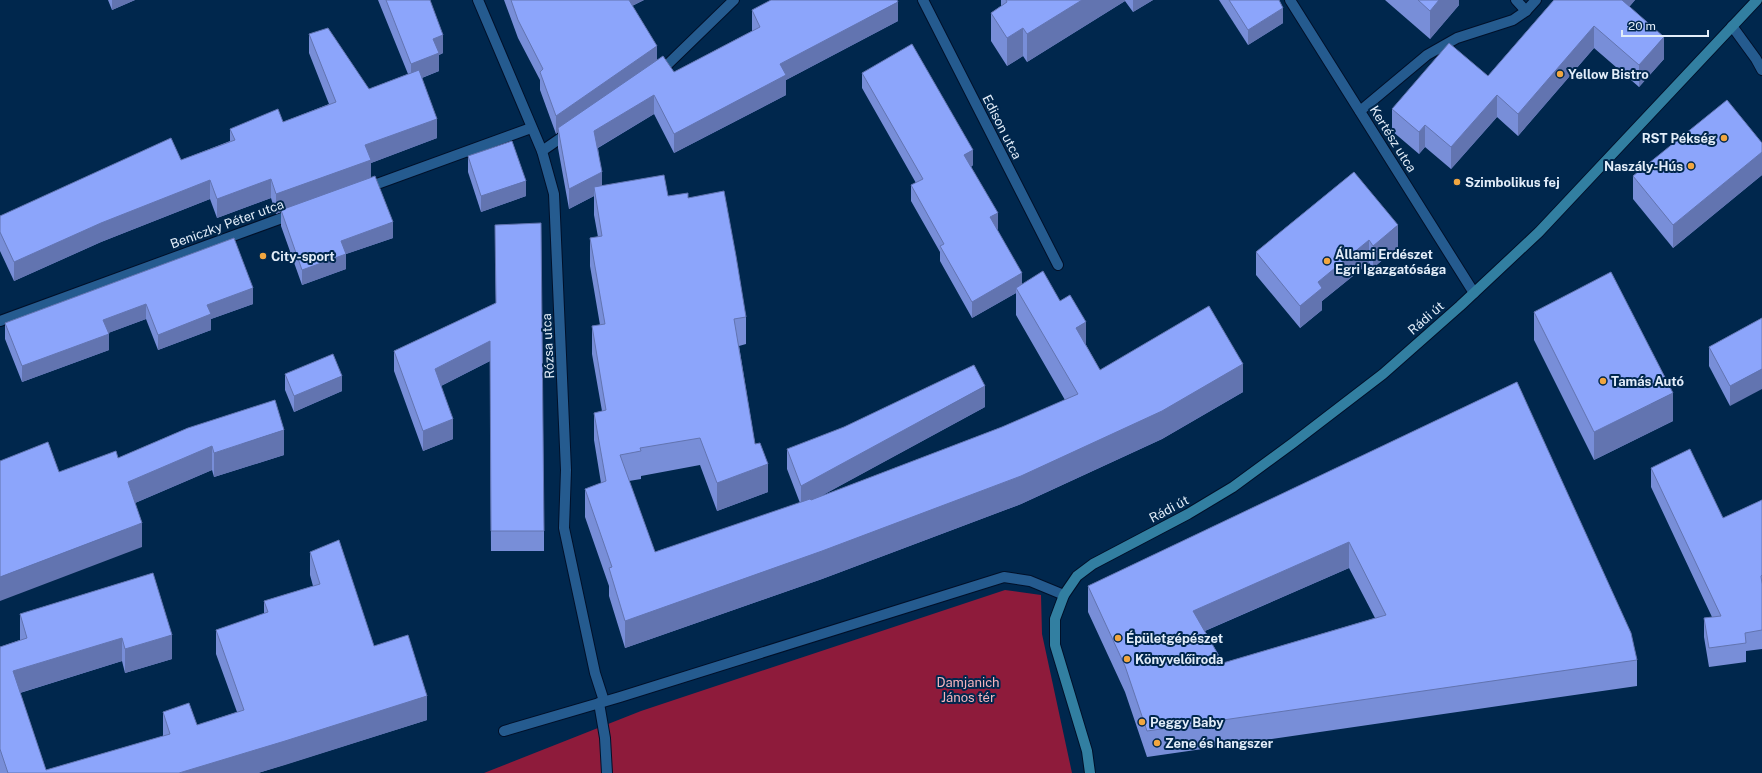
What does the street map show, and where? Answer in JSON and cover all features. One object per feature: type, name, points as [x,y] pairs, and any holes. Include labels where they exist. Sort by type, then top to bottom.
[{"type":"street","name":"Rózsa utca","points":[[478,0],[542,151],[554,194],[566,470],[564,528],[602,702]]},
{"type":"street","points":[[647,79],[667,65],[734,0]]},
{"type":"street","name":"Edison utca","points":[[923,0],[1058,266]]},
{"type":"street","name":"Kertész utca","points":[[1290,0],[1474,293]]},
{"type":"street","points":[[1516,0],[1526,11]]},
{"type":"street","points":[[1360,111],[1427,55],[1457,38],[1513,20],[1526,11],[1536,0]]},
{"type":"street","name":"Rádi út","points":[[1064,595],[1077,576],[1093,564],[1188,514],[1233,487],[1383,374],[1474,293],[1539,232],[1757,0]]},
{"type":"street","points":[[1732,26],[1756,59],[1762,70]]},
{"type":"street","points":[[359,190],[531,128]]},
{"type":"street","points":[[542,151],[575,128]]},
{"type":"street","name":"Beniczky Péter utca","points":[[0,321],[299,212]]},
{"type":"street","points":[[504,731],[602,702],[1004,576],[1030,581],[1064,595],[1055,618],[1055,645],[1087,751],[1090,773]]},
{"type":"street","points":[[602,702],[607,773]]},
{"type":"green space","name":"Damjanich János tér","points":[[1005,590],[1041,595],[1042,634],[1072,773],[484,773],[641,711]]},
{"type":"building","points":[[386,0],[430,0],[443,35],[433,39],[439,53],[411,64]]},
{"type":"building","points":[[511,0],[629,0],[657,46],[556,116],[540,72],[543,69],[518,20]]},
{"type":"building","points":[[771,0],[897,0],[898,2],[780,64],[786,75],[674,134],[654,95],[594,131],[602,172],[569,189],[558,128],[663,56],[674,72],[760,27],[752,10]]},
{"type":"building","points":[[1006,0],[1082,0],[1027,34],[1023,28],[1007,38],[991,13],[1007,2]]},
{"type":"building","points":[[1229,0],[1279,0],[1283,8],[1248,30]]},
{"type":"building","points":[[1418,0],[1439,0],[1430,11]]},
{"type":"building","points":[[1554,0],[1622,0],[1664,37],[1639,65],[1594,26],[1518,114],[1497,95],[1451,147],[1425,125],[1419,132],[1392,109],[1449,43],[1488,76]]},
{"type":"building","points":[[328,28],[369,89],[419,70],[437,119],[365,145],[371,160],[276,194],[271,179],[217,199],[210,180],[101,223],[14,262],[0,232],[0,216],[171,138],[181,160],[235,140],[230,129],[278,109],[283,122],[336,102],[309,34]]},
{"type":"building","points":[[912,44],[973,150],[964,155],[998,213],[990,217],[1022,273],[972,302],[940,246],[944,244],[911,185],[923,179],[862,73]]},
{"type":"building","points":[[1727,100],[1762,143],[1762,152],[1673,225],[1633,176]]},
{"type":"building","points":[[512,141],[526,181],[481,196],[468,156]]},
{"type":"building","name":"Állami Erdészet Egri Igazgatósága","points":[[1354,172],[1398,225],[1373,246],[1369,240],[1318,282],[1322,288],[1300,306],[1256,252]]},
{"type":"building","points":[[664,175],[668,196],[688,193],[688,198],[724,191],[746,317],[734,319],[755,444],[760,443],[768,464],[717,483],[700,438],[640,448],[641,451],[620,455],[655,552],[810,499],[811,500],[1002,427],[1078,394],[1016,288],[1043,271],[1060,301],[1070,295],[1086,322],[1076,328],[1100,370],[1209,306],[1243,364],[1162,411],[1021,476],[822,551],[625,621],[609,568],[612,567],[585,489],[606,481],[594,413],[606,410],[592,326],[605,324],[590,238],[602,236],[594,187]]},
{"type":"building","points":[[375,176],[393,222],[341,241],[346,254],[302,270],[281,210]]},
{"type":"building","points":[[541,223],[544,531],[491,531],[490,341],[435,369],[453,419],[423,431],[394,351],[496,303],[495,225]]},
{"type":"building","points":[[234,238],[253,288],[207,305],[211,314],[158,335],[146,304],[103,320],[109,334],[22,366],[5,323]]},
{"type":"building","name":"Tamás Autó","points":[[1611,272],[1673,393],[1594,432],[1534,312]]},
{"type":"building","points":[[1762,318],[1762,369],[1730,386],[1709,347]]},
{"type":"building","points":[[333,354],[342,376],[294,396],[285,374]]},
{"type":"building","points":[[974,365],[985,386],[801,486],[787,449],[844,427]]},
{"type":"building","points":[[1517,382],[1631,633],[1637,660],[1147,731],[1125,666],[1088,586]],"holes":[[[1349,542],[1386,615],[1223,663],[1193,611]]]},
{"type":"building","points":[[275,400],[284,430],[214,453],[212,446],[128,482],[142,523],[0,577],[0,461],[48,442],[59,472],[116,451],[118,458],[188,428]]},
{"type":"building","points":[[1690,449],[1723,518],[1762,500],[1762,630],[1745,633],[1746,643],[1709,648],[1704,618],[1721,616],[1651,468]]},
{"type":"building","points":[[339,540],[374,646],[408,635],[427,696],[179,773],[8,773],[0,749],[0,647],[27,638],[20,614],[153,573],[172,635],[125,649],[122,638],[13,671],[46,770],[170,734],[163,712],[189,703],[197,725],[244,710],[216,630],[268,612],[264,601],[320,584],[310,552]]},
{"type":"place","name":"Yellow Bistro","points":[[1560,74]]},
{"type":"place","name":"RST Pékség","points":[[1724,138]]},
{"type":"place","name":"Naszály-Hús","points":[[1691,166]]},
{"type":"place","name":"Szimbolikus fej","points":[[1457,182]]},
{"type":"place","name":"City-sport","points":[[263,256]]},
{"type":"place","name":"Állami Erdészet Egri Igazgatósága","points":[[1327,261]]},
{"type":"place","name":"Tamás Autó","points":[[1603,381]]},
{"type":"place","name":"Épületgépészet","points":[[1118,638]]},
{"type":"place","name":"Könyvelőiroda","points":[[1127,659]]},
{"type":"place","name":"Peggy Baby","points":[[1142,722]]},
{"type":"place","name":"Zene és hangszer","points":[[1157,743]]}]
